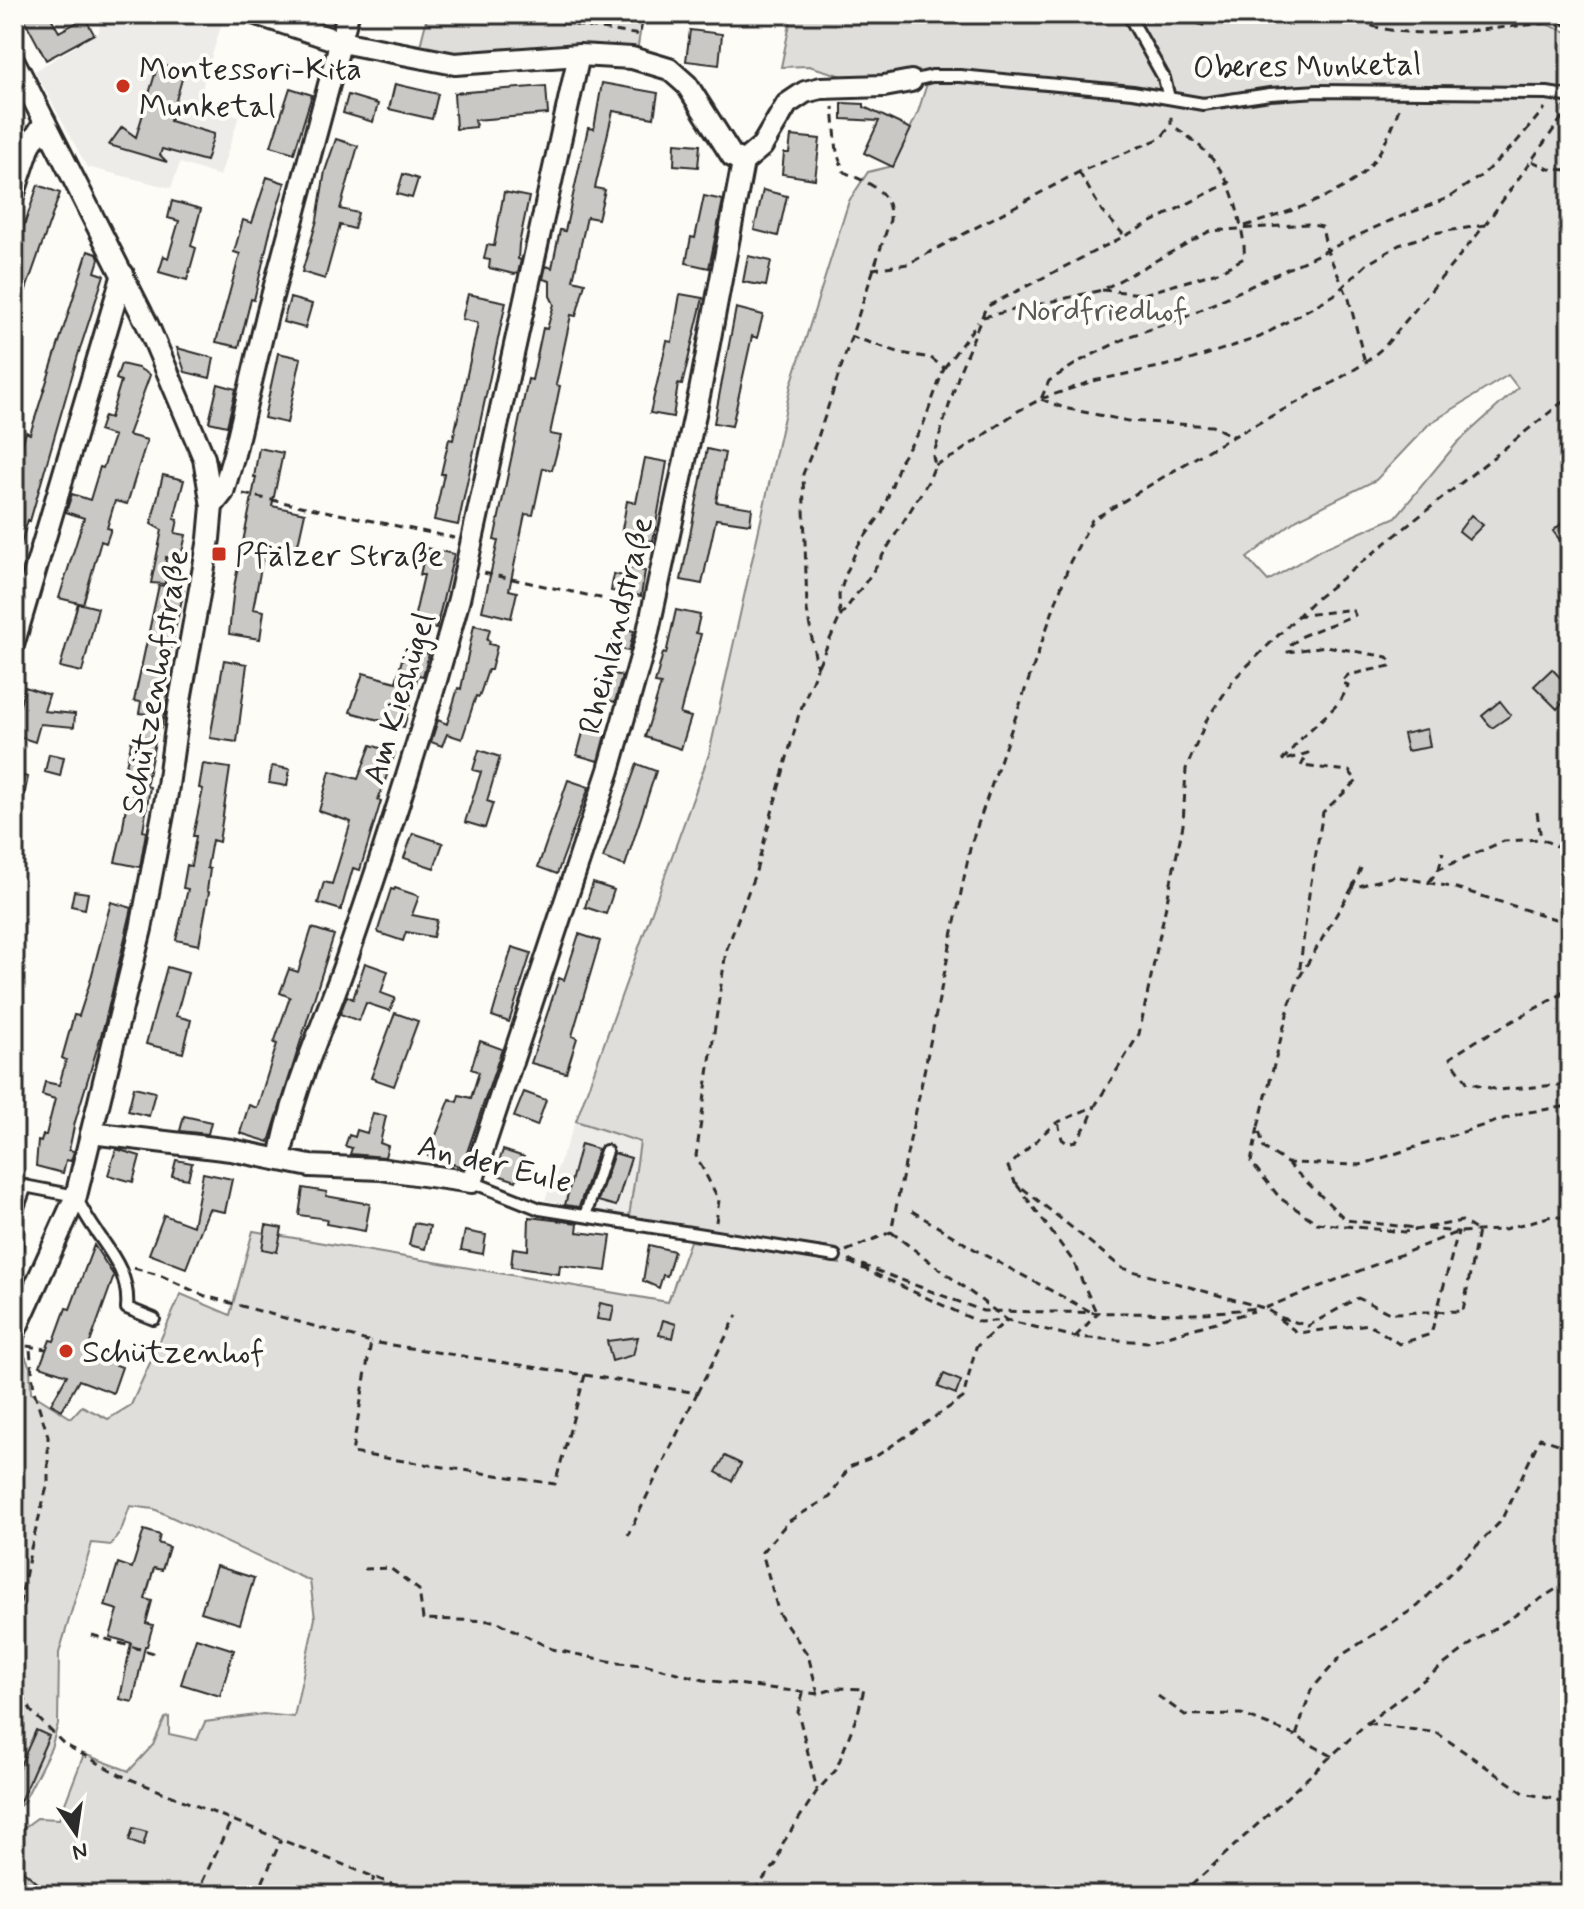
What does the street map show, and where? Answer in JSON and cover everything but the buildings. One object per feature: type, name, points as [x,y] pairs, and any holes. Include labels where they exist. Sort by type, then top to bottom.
[{"type":"street","points":[[256,14],[341,42],[455,64],[579,55],[632,58],[669,69],[687,85],[732,156],[743,162]]},
{"type":"street","points":[[212,506],[223,492],[234,454],[267,315],[348,14]]},
{"type":"street","name":"Am Kieshügel","points":[[280,1160],[293,1109],[416,752],[445,650],[579,55]]},
{"type":"street","name":"Schützenhofstraße","points":[[14,61],[123,274],[204,458],[212,506],[167,793],[141,929],[76,1196],[19,1340]]},
{"type":"street","name":"Oberes Munketal","points":[[743,162],[762,146],[787,104],[805,92],[911,81]]},
{"type":"street","points":[[14,193],[30,145],[45,122]]},
{"type":"street","name":"Rheinlandstraße","points":[[472,1182],[609,770],[653,609],[700,391],[743,162]]},
{"type":"street","points":[[14,642],[123,274]]},
{"type":"street","name":"An der Eule","points":[[91,1133],[231,1150],[310,1166],[425,1173],[472,1182]]},
{"type":"lane","points":[[1128,14],[1164,78],[1169,98]]},
{"type":"lane","name":"Oberes Munketal","points":[[911,81],[932,76],[960,76],[1203,104],[1270,94],[1318,91],[1568,93]]},
{"type":"lane","points":[[585,1216],[606,1151]]},
{"type":"lane","name":"An der Eule","points":[[472,1182],[540,1209],[836,1256]]},
{"type":"lane","points":[[14,1184],[76,1196],[84,1217],[118,1263],[129,1290],[127,1308],[154,1319]]},
{"type":"lane","points":[[14,1252],[17,1210],[26,1186]]},
{"type":"path","points":[[505,14],[640,35],[643,14]]},
{"type":"path","points":[[1139,14],[1174,15],[1203,25],[1227,16],[1260,19],[1312,14]]},
{"type":"path","points":[[1201,14],[1203,25]]},
{"type":"path","points":[[1346,14],[1372,27],[1410,31],[1482,29],[1565,17]]},
{"type":"path","points":[[1362,22],[1370,14]]},
{"type":"path","points":[[1388,14],[1402,14]]},
{"type":"path","points":[[1414,14],[1421,20]]},
{"type":"path","points":[[817,668],[807,610],[803,474],[826,413],[891,209],[888,198],[877,187],[844,172],[837,153],[832,88]]},
{"type":"path","points":[[1241,228],[1279,215],[1356,180],[1370,166],[1387,140],[1400,106],[1401,92]]},
{"type":"path","points":[[891,1232],[971,844],[1070,562],[1092,520],[1210,449],[1365,363],[1385,346],[1485,225],[1564,115],[1568,93]]},
{"type":"path","points":[[1041,399],[1049,381],[1080,361],[1130,336],[1183,318],[1448,198],[1482,175],[1514,145],[1543,109],[1568,93]]},
{"type":"path","points":[[872,269],[908,264],[1079,172],[1161,138],[1171,125],[1169,98]]},
{"type":"path","points":[[1102,290],[1144,294],[1221,271],[1244,258],[1245,245],[1237,200],[1230,182],[1197,142],[1171,125]]},
{"type":"path","points":[[1531,161],[1549,169],[1570,170]]},
{"type":"path","points":[[1079,172],[1102,211],[1124,235]]},
{"type":"path","points":[[935,465],[933,456],[961,368],[986,307],[1057,274],[1124,235],[1230,182]]},
{"type":"path","points":[[840,617],[839,595],[858,546],[882,513],[901,460],[922,428],[944,368],[982,318],[1102,290],[1210,231],[1308,224],[1322,227],[1327,251],[1349,299],[1365,363]]},
{"type":"path","points":[[715,1236],[719,1200],[696,1156],[726,951],[756,871],[799,714],[817,668],[840,617],[870,576],[935,465],[954,456],[1018,411],[1041,399],[1093,381],[1225,350],[1293,320],[1334,295],[1375,259],[1399,245],[1434,233],[1485,225]]},
{"type":"path","points":[[850,336],[901,353],[931,358],[944,368]]},
{"type":"path","points":[[1058,1122],[1062,1139],[1067,1143],[1076,1141],[1139,1034],[1183,825],[1186,769],[1207,719],[1235,678],[1296,616],[1570,396]]},
{"type":"path","points":[[1041,399],[1064,408],[1128,421],[1212,426],[1235,437]]},
{"type":"path","points":[[247,495],[470,541]]},
{"type":"path","points":[[465,569],[653,609]]},
{"type":"path","points":[[1296,616],[1346,610],[1353,611],[1355,615],[1304,635],[1289,646],[1288,652],[1326,646],[1387,657],[1391,662],[1390,666],[1348,675],[1341,682],[1348,685],[1345,695],[1282,761],[1308,753],[1301,766],[1349,771],[1357,781],[1323,812],[1299,978]]},
{"type":"path","points":[[1537,812],[1541,839]]},
{"type":"path","points":[[1439,869],[1504,841],[1541,839],[1570,852]]},
{"type":"path","points":[[1429,882],[1439,869],[1443,852]]},
{"type":"path","points":[[1363,864],[1299,978],[1251,1162],[1280,1198],[1317,1223],[1404,1232],[1462,1221],[1478,1231]]},
{"type":"path","points":[[1352,888],[1395,876],[1456,888],[1555,919],[1570,917]]},
{"type":"path","points":[[1570,979],[1560,995],[1450,1058],[1467,1082],[1498,1090],[1570,1084]]},
{"type":"path","points":[[1095,1106],[1058,1122],[1008,1167],[1015,1182],[1073,1261],[1097,1314]]},
{"type":"path","points":[[1287,1163],[1360,1165],[1522,1113],[1570,1106]]},
{"type":"path","points":[[1258,1127],[1264,1148],[1287,1163],[1346,1220],[1458,1232],[1501,1230],[1552,1216],[1570,1219]]},
{"type":"path","points":[[1015,1182],[1122,1268],[1264,1308],[1279,1317],[1308,1326],[1358,1298],[1390,1313],[1463,1311],[1478,1231]]},
{"type":"path","points":[[912,1211],[979,1252],[1097,1314]]},
{"type":"path","points":[[836,1256],[891,1232]]},
{"type":"path","points":[[891,1232],[1007,1320]]},
{"type":"path","points":[[836,1256],[983,1311],[1194,1314],[1264,1308],[1298,1333],[1369,1324],[1399,1344],[1431,1334],[1458,1232]]},
{"type":"path","points":[[836,1256],[979,1322],[1007,1320],[1075,1337],[1147,1342],[1264,1308],[1458,1232]]},
{"type":"path","points":[[118,1263],[162,1276],[202,1295],[371,1342],[697,1393]]},
{"type":"path","points":[[1075,1337],[1097,1314]]},
{"type":"path","points":[[628,1535],[737,1315]]},
{"type":"path","points":[[818,1694],[808,1655],[779,1614],[762,1552],[789,1521],[830,1497],[849,1467],[878,1455],[963,1398],[976,1347],[1007,1320]]},
{"type":"path","points":[[14,1340],[46,1349]]},
{"type":"path","points":[[14,1632],[48,1483],[48,1436],[34,1391],[30,1349],[19,1340]]},
{"type":"path","points":[[371,1342],[352,1453],[555,1484],[585,1375]]},
{"type":"path","points":[[1296,1736],[1311,1690],[1342,1655],[1418,1606],[1501,1521],[1540,1438],[1570,1448]]},
{"type":"path","points":[[364,1569],[390,1568],[419,1590],[423,1619],[496,1621],[552,1649],[618,1663],[647,1665],[704,1680],[818,1694],[836,1688],[864,1689],[836,1770],[817,1791],[783,1843],[776,1864],[750,1895]]},
{"type":"path","points":[[1181,1895],[1367,1723],[1475,1641],[1570,1580]]},
{"type":"path","points":[[92,1635],[154,1653]]},
{"type":"path","points":[[14,1668],[19,1689],[32,1712],[64,1744],[120,1775],[419,1895]]},
{"type":"path","points":[[803,1693],[798,1712],[817,1791]]},
{"type":"path","points":[[1158,1696],[1185,1715],[1241,1714],[1296,1736],[1332,1756]]},
{"type":"path","points":[[1367,1723],[1437,1733],[1524,1793],[1553,1799],[1570,1807]]},
{"type":"path","points":[[196,1895],[232,1818]]},
{"type":"path","points":[[257,1895],[281,1839]]},
{"type":"path","points":[[368,1895],[374,1877]]},
{"type":"shaded area","name":"Montessori-Kita Munketal","points":[[102,14],[197,14],[223,19],[198,102],[239,116],[220,176],[180,163],[171,188],[87,167],[35,71],[99,32]]},
{"type":"shaded area","points":[[576,1121],[640,1142],[629,1217],[545,1200]]},
{"type":"green space","points":[[428,14],[643,14],[637,52],[451,56],[419,50]]},
{"type":"green space","name":"Nordfriedhof","points":[[792,14],[1519,14],[1570,33],[1570,1895],[14,1895],[14,1835],[37,1818],[59,1819],[84,1754],[129,1771],[153,1745],[165,1718],[169,1717],[169,1734],[197,1740],[205,1722],[263,1714],[294,1717],[315,1618],[310,1581],[154,1509],[130,1506],[121,1531],[111,1545],[92,1543],[59,1653],[58,1724],[51,1748],[23,1803],[14,1811],[14,1545],[19,1509],[14,1486],[14,1371],[23,1352],[30,1367],[31,1393],[71,1418],[82,1406],[108,1419],[131,1405],[181,1294],[230,1315],[253,1231],[668,1302],[690,1241],[767,1250],[840,1264],[837,1249],[694,1230],[629,1217],[640,1142],[576,1121],[709,754],[791,385],[849,201],[868,172],[893,166],[918,112],[931,71],[887,78],[849,78],[809,66],[781,67]],"holes":[[[1508,375],[1518,388],[1457,443],[1396,517],[1320,550],[1268,581],[1247,558],[1297,519],[1376,480],[1429,424]]]},
{"type":"place","name":"Montessori-Kita Munketal","points":[[123,86]]},
{"type":"place","name":"Pfälzer Straße","points":[[219,554]]},
{"type":"place","name":"Schützenhof","points":[[66,1351]]}]
